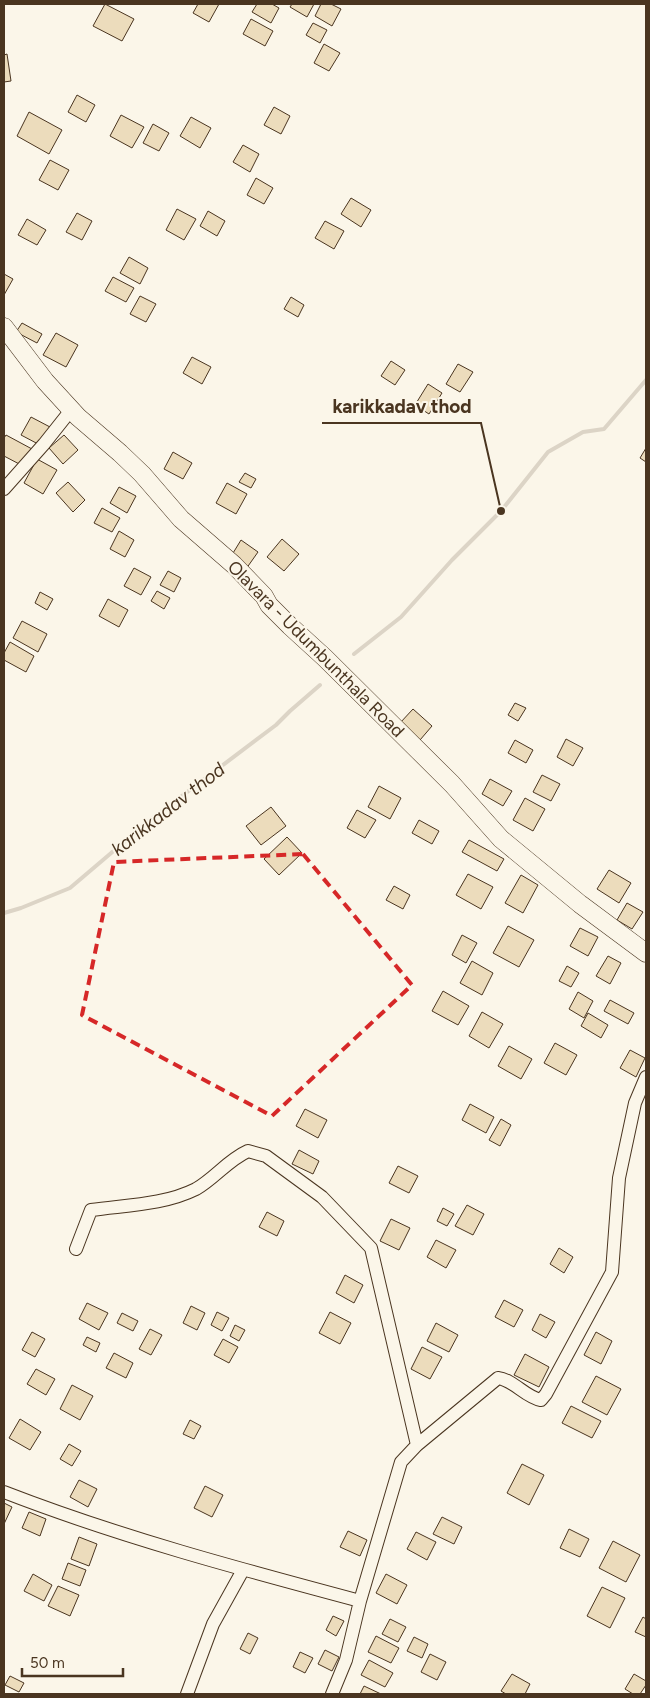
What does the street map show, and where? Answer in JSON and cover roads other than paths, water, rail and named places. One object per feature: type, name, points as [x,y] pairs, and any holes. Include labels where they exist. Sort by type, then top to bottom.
[{"type":"main road","name":"Olavara - Udumbunthala Road","points":[[4,326],[45,381],[71,410],[142,474],[181,519],[234,565],[264,596],[269,605],[452,784],[501,839],[580,904],[646,953]]},
{"type":"street","points":[[4,489],[71,410]]},
{"type":"street","points":[[332,1694],[346,1660],[360,1601],[401,1462],[417,1446],[498,1378],[506,1379],[532,1398],[541,1400],[612,1272],[619,1178],[635,1103],[646,1077]]},
{"type":"street","points":[[76,1249],[91,1210],[170,1200],[197,1188],[238,1155],[248,1151],[266,1156],[322,1197],[371,1248],[417,1446]]},
{"type":"street","points":[[4,1492],[64,1516],[243,1570],[360,1601]]},
{"type":"street","points":[[187,1694],[213,1624],[243,1570]]},
{"type":"waterway","name":"karikkadav thod","points":[[354,654],[401,617],[452,560],[501,511],[548,452],[583,432],[604,429],[646,380]]},
{"type":"waterway","name":"karikkadav thod","points":[[4,913],[70,888],[150,820],[276,725],[320,685]]},
{"type":"place","name":"karikkadav thod","points":[[501,511]]}]
